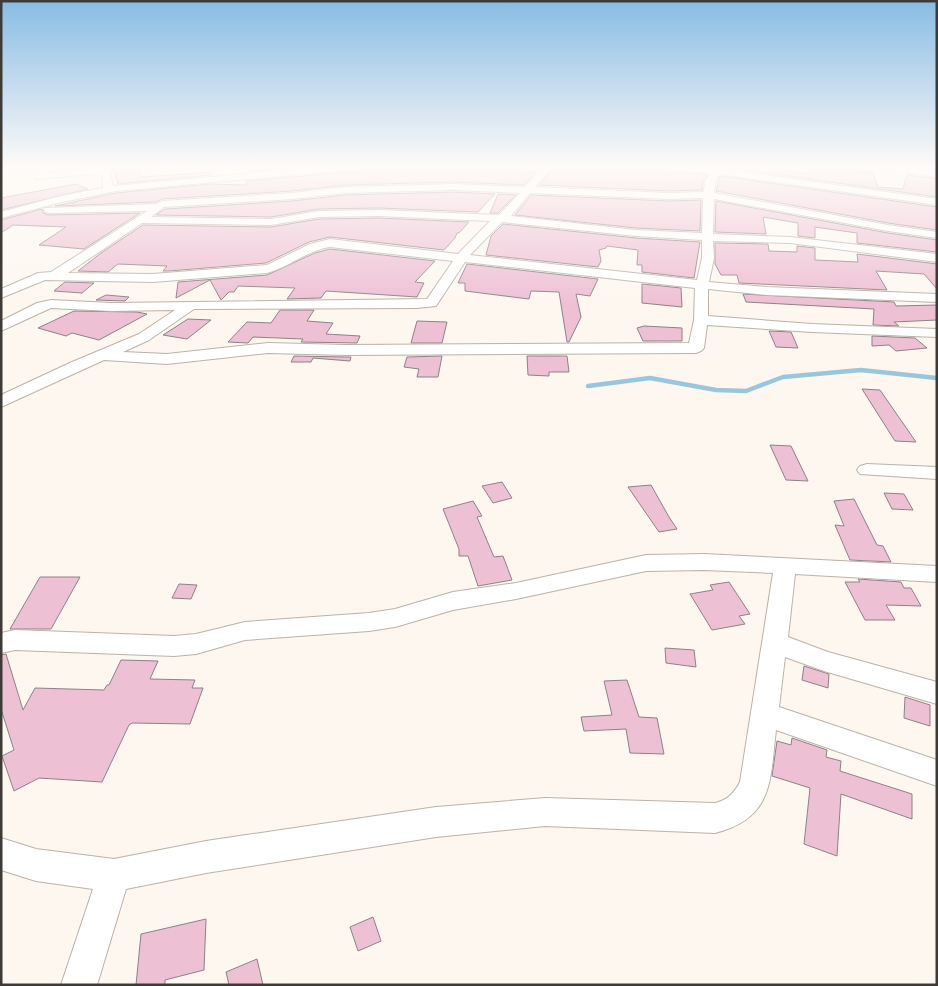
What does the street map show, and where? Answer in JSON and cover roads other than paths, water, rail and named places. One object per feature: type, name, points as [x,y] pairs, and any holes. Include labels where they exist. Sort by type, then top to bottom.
[{"type":"street","points":[[1,215],[13,212]]},
{"type":"street","points":[[56,275],[143,220],[152,212]]},
{"type":"street","points":[[1,327],[42,306],[51,304],[111,307],[431,303],[462,257],[497,220],[508,212]]},
{"type":"street","points":[[102,355],[167,359],[268,348],[346,350],[696,348],[701,320],[702,285],[708,258],[707,212]]},
{"type":"street","points":[[802,212],[937,235]]},
{"type":"street","points":[[143,220],[271,222],[319,214],[379,213],[502,218],[636,233],[790,240],[937,258]]},
{"type":"street","points":[[4,291],[44,276],[56,275],[153,278],[267,270],[280,267],[322,244],[330,242],[767,291],[937,298]]},
{"type":"street","points":[[1,402],[102,355],[144,338],[191,305]]},
{"type":"street","points":[[1,312],[15,321]]},
{"type":"street","points":[[701,320],[812,328],[937,333]]},
{"type":"street","points":[[867,470],[937,473]]},
{"type":"street","points":[[1,643],[15,640],[196,644],[245,631],[369,622],[395,618],[453,601],[516,591],[646,563],[704,562],[937,574]]},
{"type":"street","points":[[1,854],[36,865],[114,875],[206,857],[436,822],[545,812],[715,818],[731,814],[746,802],[755,783],[785,566]]},
{"type":"street","points":[[774,642],[824,662],[937,693]]},
{"type":"street","points":[[765,714],[937,773]]},
{"type":"street","points":[[79,985],[114,875]]},
{"type":"waterway","points":[[588,386],[650,378],[716,390],[746,391],[783,377],[861,370],[937,378]]}]
